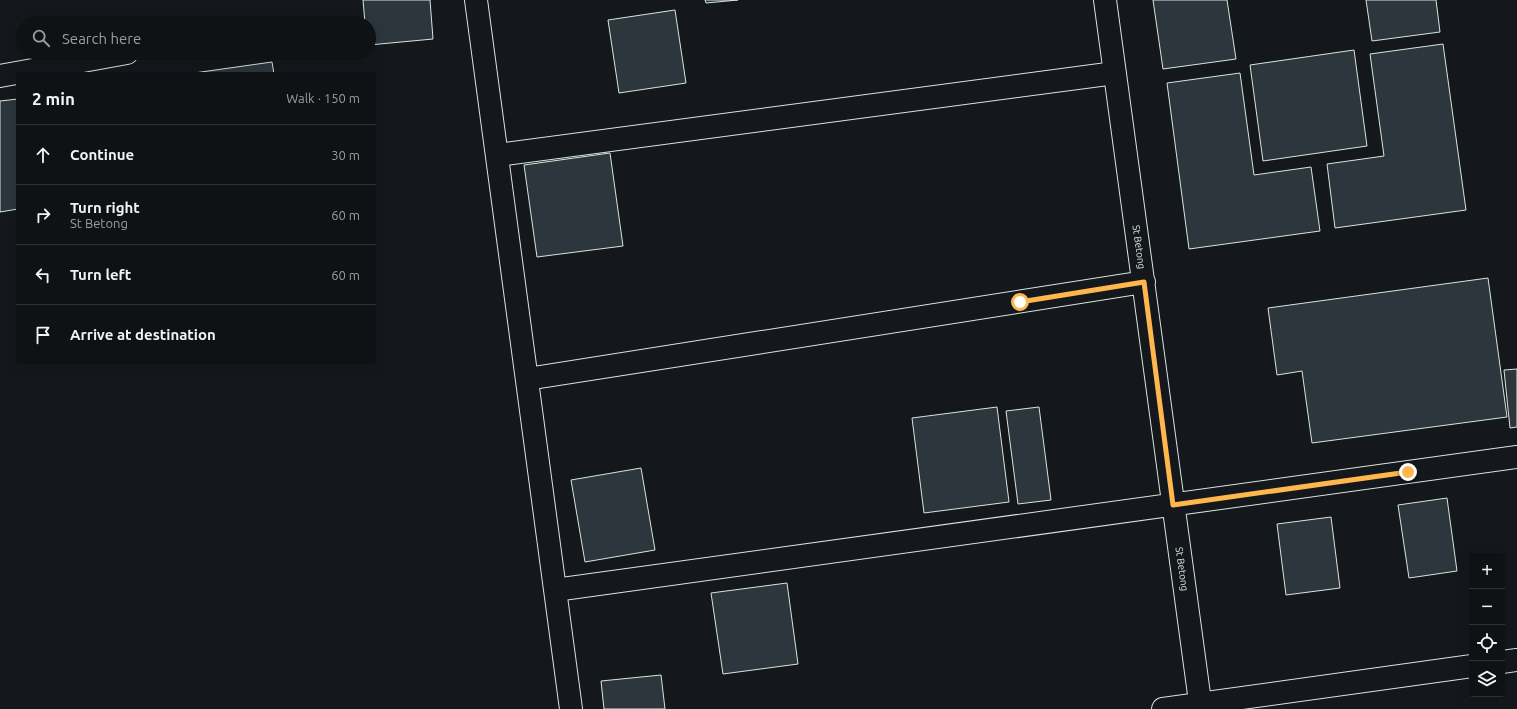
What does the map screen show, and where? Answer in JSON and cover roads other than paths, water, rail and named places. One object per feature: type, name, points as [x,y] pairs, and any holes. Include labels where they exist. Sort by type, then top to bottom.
[{"type":"street","points":[[476,0],[571,709]]},
{"type":"street","name":"St Betong","points":[[1104,0],[1144,282],[1200,706]]},
{"type":"street","points":[[22,72],[88,60]]},
{"type":"street","points":[[0,76],[16,73]]},
{"type":"street","points":[[496,155],[1115,73]]},
{"type":"street","points":[[527,379],[1144,282]]},
{"type":"street","points":[[555,590],[1517,457]]},
{"type":"street","points":[[1505,662],[1517,660]]},
{"type":"street","points":[[1163,709],[1200,706],[1469,666]]}]
